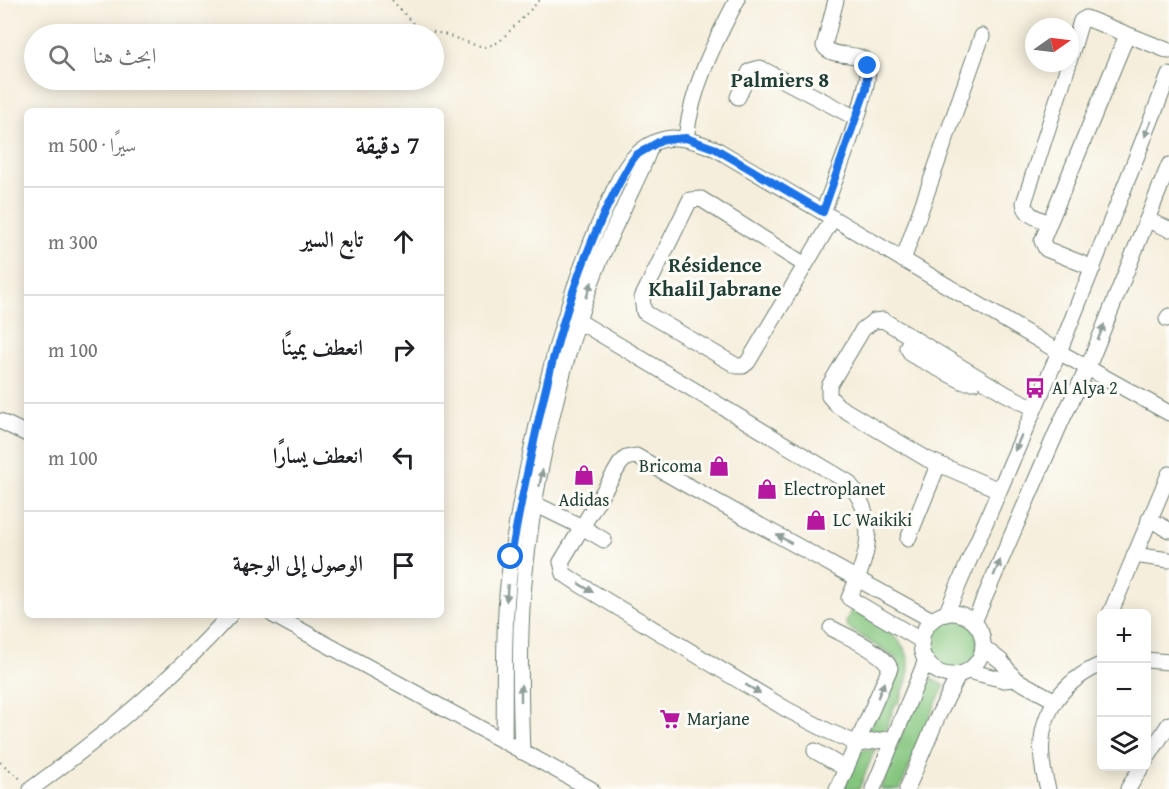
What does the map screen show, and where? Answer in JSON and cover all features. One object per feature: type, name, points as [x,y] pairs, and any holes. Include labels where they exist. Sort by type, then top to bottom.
[{"type":"street","points":[[686,138],[691,103],[697,82],[736,0]]},
{"type":"street","points":[[805,265],[701,199],[690,200],[642,298],[642,305],[644,312],[737,366],[748,362],[805,265],[828,215],[866,89],[867,61],[860,56],[830,52],[824,46],[836,0]]},
{"type":"street","points":[[1079,31],[1083,19],[1086,18],[1169,51]]},
{"type":"street","points":[[1093,268],[1044,247],[1042,241],[1127,35]]},
{"type":"street","points":[[903,260],[982,36]]},
{"type":"street","points":[[738,97],[750,71],[759,68],[856,118]]},
{"type":"street","points":[[1049,223],[1029,214],[1024,203],[1066,72]]},
{"type":"street","points":[[1015,679],[963,673],[946,674],[934,669],[922,651],[922,640],[925,629],[939,617],[999,490],[1059,352],[1169,75]]},
{"type":"street","points":[[522,752],[520,669],[523,595],[536,504],[571,317],[585,256],[611,198],[636,155],[651,145],[672,137],[686,138],[716,149],[1059,352],[1169,413]]},
{"type":"street","points":[[974,622],[1047,454],[1088,367],[1169,165]]},
{"type":"street","points":[[1147,220],[1169,229]]},
{"type":"street","points":[[504,741],[504,652],[507,595],[521,497],[545,387],[571,317]]},
{"type":"street","points":[[571,317],[848,482],[863,504],[868,526],[866,550],[858,578],[849,598],[922,640]]},
{"type":"street","points":[[999,490],[938,465],[838,406],[829,396],[829,386],[864,329],[870,323],[878,320],[887,321],[979,378],[1034,408]]},
{"type":"street","points":[[0,421],[24,433]]},
{"type":"street","points":[[894,738],[858,744],[786,709],[564,574],[561,562],[620,464],[626,458],[636,456],[806,552],[892,597],[939,617],[956,613],[974,622],[981,633],[983,646],[981,656],[976,665],[963,673],[937,718],[908,789]]},
{"type":"street","points":[[908,539],[938,465]]},
{"type":"street","points":[[1112,609],[1169,474]]},
{"type":"street","points":[[521,497],[604,540]]},
{"type":"street","points":[[1149,519],[1169,530]]},
{"type":"street","points":[[1134,555],[1169,560]]},
{"type":"street","points":[[882,618],[892,597]]},
{"type":"street","points":[[31,789],[105,734],[183,663],[227,618]]},
{"type":"street","points":[[278,618],[591,789]]},
{"type":"street","points":[[831,628],[876,654],[886,661],[890,668],[837,789]]},
{"type":"street","points":[[983,646],[1001,661],[1015,679],[1054,700]]},
{"type":"street","points":[[873,789],[926,660]]},
{"type":"street","points":[[1151,660],[1169,662]]},
{"type":"street","points":[[1048,789],[1042,770],[1041,732],[1054,700],[1098,663]]},
{"type":"street","points":[[1151,752],[1169,724]]},
{"type":"street","points":[[815,752],[846,769]]},
{"type":"street","points":[[1128,789],[1139,771]]},
{"type":"path","points":[[392,0],[414,24]]},
{"type":"path","points":[[444,34],[486,47],[499,42],[540,0]]},
{"type":"path","points":[[0,762],[31,789]]},
{"type":"green space","points":[[852,609],[856,609],[899,641],[908,659],[909,670],[906,682],[884,734],[865,737],[897,659],[847,627],[846,621]]},
{"type":"green space","points":[[952,618],[966,622],[974,630],[978,644],[974,658],[966,666],[952,670],[938,666],[930,658],[926,644],[930,630],[938,622]]},
{"type":"green space","points":[[925,675],[945,686],[900,789],[880,789]]},
{"type":"green space","points":[[875,749],[859,789],[844,789],[860,750]]},
{"type":"place","name":"Al Alya 2","points":[[1035,388]]},
{"type":"place","name":"Bricoma","points":[[719,466]]},
{"type":"place","name":"Adidas","points":[[584,475]]},
{"type":"place","name":"Electroplanet","points":[[767,489]]},
{"type":"place","name":"LC Waikiki","points":[[816,520]]},
{"type":"place","name":"Marjane","points":[[670,719]]},
{"type":"district","name":"Palmiers 8","points":[[780,80]]},
{"type":"district","name":"Résidence Khalil Jabrane","points":[[715,277]]},
{"type":"route","points":[[511,557],[521,497],[545,387],[565,313],[597,228],[636,155],[672,137],[693,140],[716,149],[823,212],[866,89],[868,66]]}]
